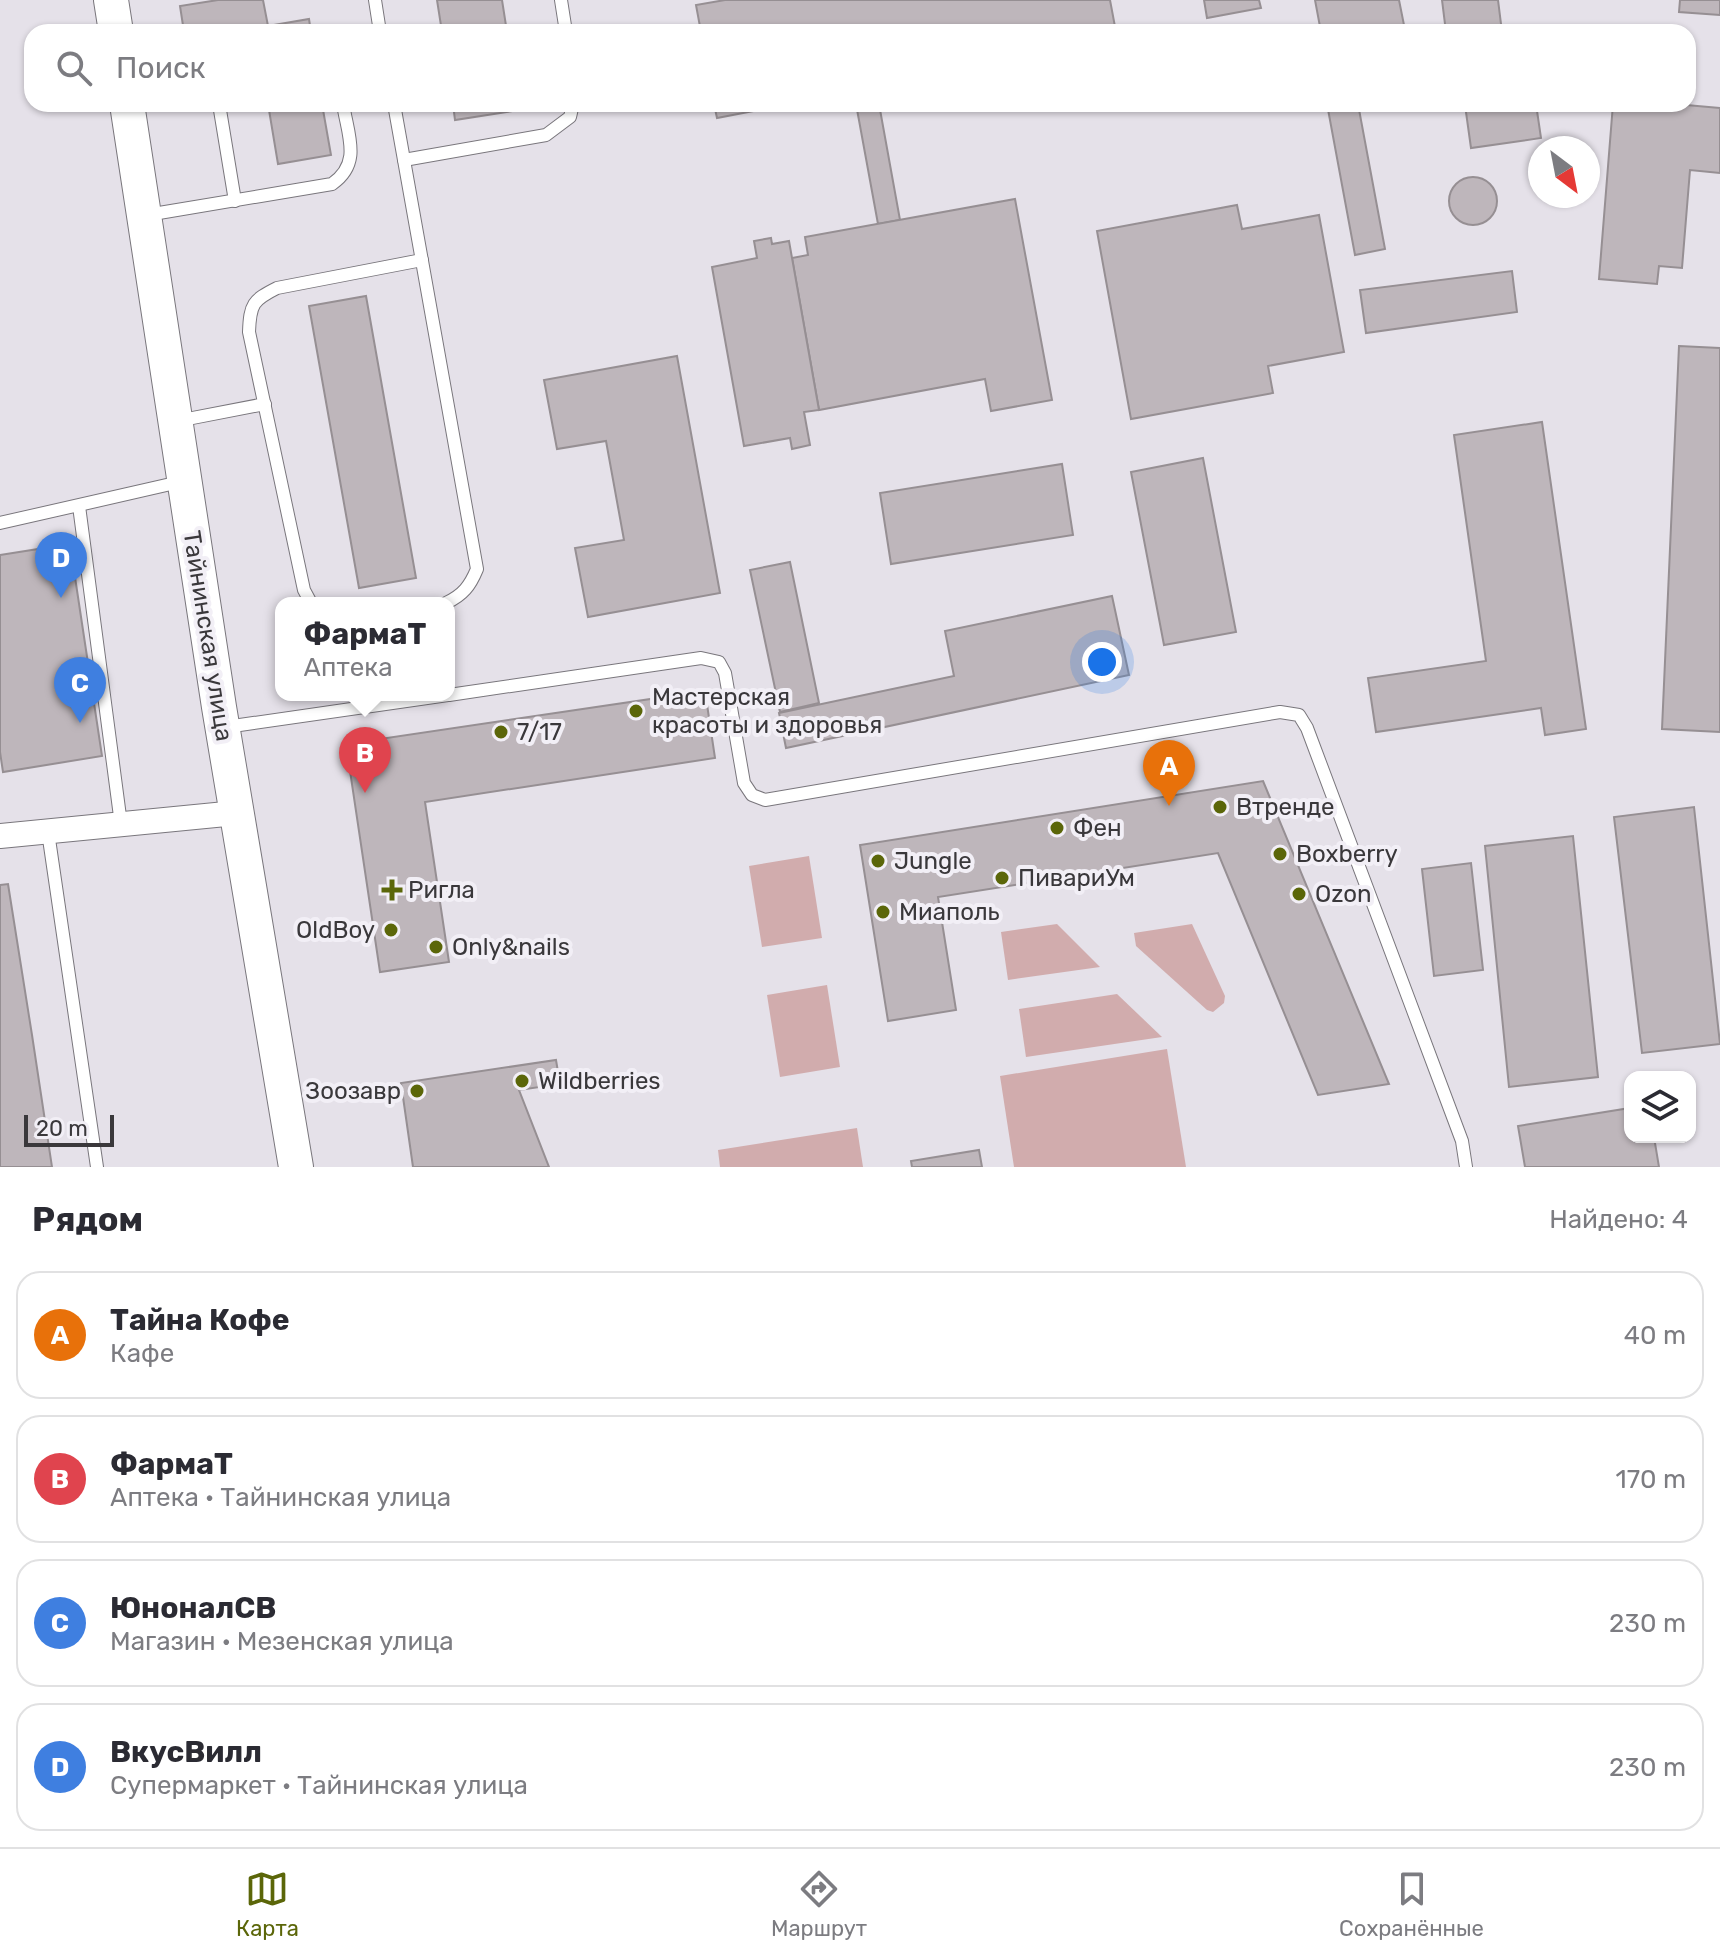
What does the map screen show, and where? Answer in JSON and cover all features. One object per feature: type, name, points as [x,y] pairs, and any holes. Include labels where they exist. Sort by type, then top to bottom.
[{"type":"main road","points":[[111,0],[115,24]]},
{"type":"main road","name":"Тайнинская улица","points":[[128,112],[222,728],[296,1167]]},
{"type":"street","points":[[0,836],[236,813]]},
{"type":"lane","points":[[375,0],[379,24]]},
{"type":"lane","points":[[561,0],[565,24]]},
{"type":"lane","points":[[220,112],[235,201]]},
{"type":"lane","points":[[144,216],[332,184],[346,174],[351,159],[344,112]]},
{"type":"lane","points":[[395,112],[477,569],[470,587],[455,598]]},
{"type":"lane","points":[[404,160],[546,135],[570,117],[571,112]]},
{"type":"lane","points":[[308,597],[249,332],[250,311],[257,298],[277,288],[422,260]]},
{"type":"lane","points":[[175,421],[265,404]]},
{"type":"lane","points":[[0,523],[185,481]]},
{"type":"lane","points":[[79,506],[121,824]]},
{"type":"lane","points":[[455,694],[701,658],[719,662],[725,673],[744,783],[752,795],[765,800],[1280,712],[1299,715],[1313,742],[1462,1141],[1466,1167]]},
{"type":"lane","points":[[222,728],[407,701]]},
{"type":"lane","points":[[48,832],[97,1167]]},
{"type":"shaded area","points":[[809,856],[822,938],[762,947],[749,866]]},
{"type":"shaded area","points":[[1057,924],[1100,967],[1008,980],[1001,932]]},
{"type":"shaded area","points":[[1192,924],[1225,996],[1224,1003],[1213,1012],[1136,946],[1134,933]]},
{"type":"shaded area","points":[[827,985],[840,1067],[780,1077],[767,995]]},
{"type":"shaded area","points":[[1117,994],[1162,1037],[1026,1057],[1019,1009]]},
{"type":"shaded area","points":[[1167,1049],[1186,1167],[1014,1167],[1000,1076]]},
{"type":"shaded area","points":[[857,1128],[863,1167],[720,1167],[718,1150]]},
{"type":"building","points":[[218,0],[263,0],[268,24],[183,24],[180,6]]},
{"type":"building","points":[[437,0],[502,0],[506,24],[441,24]]},
{"type":"building","points":[[725,0],[1110,0],[1114,24],[700,24],[696,5]]},
{"type":"building","points":[[1204,0],[1259,0],[1261,8],[1207,18]]},
{"type":"building","points":[[1315,0],[1399,0],[1404,24],[1320,24]]},
{"type":"building","points":[[1442,0],[1498,0],[1501,24],[1445,24]]},
{"type":"building","points":[[1680,0],[1720,0],[1720,15],[1679,12]]},
{"type":"building","points":[[309,19],[310,24],[280,24]]},
{"type":"building","points":[[1696,106],[1720,108],[1720,173],[1690,170],[1682,268],[1659,266],[1657,284],[1599,279],[1612,112],[1696,112]]},
{"type":"building","points":[[269,112],[323,112],[331,155],[278,164]]},
{"type":"building","points":[[454,112],[506,112],[455,120]]},
{"type":"building","points":[[716,112],[748,112],[717,118]]},
{"type":"building","points":[[857,112],[880,112],[900,220],[878,224]]},
{"type":"building","points":[[1328,112],[1359,112],[1385,249],[1355,255]]},
{"type":"building","points":[[1466,112],[1537,112],[1541,136],[1528,136],[1528,140],[1471,148]]},
{"type":"building","points":[[1473,177],[1490,184],[1497,201],[1490,218],[1473,225],[1456,218],[1449,201],[1456,184]]},
{"type":"building","points":[[1015,199],[1052,400],[991,411],[985,379],[819,410],[792,258],[808,255],[805,237]]},
{"type":"building","points":[[1237,205],[1242,229],[1319,215],[1344,352],[1268,366],[1273,393],[1131,419],[1097,231]]},
{"type":"building","points":[[771,238],[772,244],[789,241],[819,410],[804,412],[810,445],[792,449],[790,438],[744,446],[712,267],[757,258],[754,241]]},
{"type":"building","points":[[1512,271],[1517,312],[1366,333],[1360,290]]},
{"type":"building","points":[[366,296],[416,578],[359,588],[309,306]]},
{"type":"building","points":[[1679,346],[1720,348],[1720,732],[1662,729]]},
{"type":"building","points":[[677,356],[720,593],[588,617],[575,548],[624,540],[606,441],[557,449],[544,380]]},
{"type":"building","points":[[1542,422],[1586,729],[1545,735],[1541,708],[1376,732],[1368,678],[1486,661],[1454,435]]},
{"type":"building","points":[[1203,458],[1236,632],[1164,645],[1131,472]]},
{"type":"building","points":[[1062,464],[1073,535],[891,564],[880,493]]},
{"type":"building","points":[[70,544],[102,756],[3,772],[0,752],[0,555]]},
{"type":"building","points":[[790,562],[819,703],[780,712],[750,570]]},
{"type":"building","points":[[1112,596],[1129,675],[786,748],[779,713],[954,676],[945,631]]},
{"type":"building","points":[[705,691],[715,758],[425,802],[449,962],[380,972],[346,744]]},
{"type":"building","points":[[1263,781],[1389,1084],[1318,1095],[1218,853],[938,897],[956,1010],[888,1021],[860,845]]},
{"type":"building","points":[[1694,807],[1720,1044],[1642,1053],[1614,817]]},
{"type":"building","points":[[1573,836],[1598,1077],[1509,1087],[1485,846]]},
{"type":"building","points":[[1471,863],[1483,970],[1434,976],[1422,869]]},
{"type":"building","points":[[8,884],[52,1167],[0,1167],[0,885]]},
{"type":"building","points":[[556,1060],[560,1084],[519,1090],[549,1167],[413,1167],[401,1083]]},
{"type":"building","points":[[1624,1109],[1624,1143],[1655,1143],[1659,1167],[1525,1167],[1518,1126]]},
{"type":"building","points":[[979,1150],[982,1167],[912,1167],[911,1161]]},
{"type":"place","name":"ВкусВилл","points":[[61,598]]},
{"type":"place","name":"Мастерская красоты и здоровья","points":[[636,711]]},
{"type":"place","name":"ЮноналСВ","points":[[80,723]]},
{"type":"place","name":"7/17","points":[[501,732]]},
{"type":"place","name":"ФармаТ","points":[[365,793]]},
{"type":"place","name":"Тайна Кофе","points":[[1169,806]]},
{"type":"place","name":"Втренде","points":[[1220,807]]},
{"type":"place","name":"Фен","points":[[1057,828]]},
{"type":"place","name":"Boxberry","points":[[1280,854]]},
{"type":"place","name":"Jungle","points":[[878,861]]},
{"type":"place","name":"ПивариУм","points":[[1002,878]]},
{"type":"place","name":"Ригла","points":[[392,890]]},
{"type":"place","name":"Ozon","points":[[1299,894]]},
{"type":"place","name":"Миаполь","points":[[883,912]]},
{"type":"place","name":"OldBoy","points":[[391,930]]},
{"type":"place","name":"Only&nails","points":[[436,947]]},
{"type":"place","name":"Wildberries","points":[[522,1081]]},
{"type":"place","name":"Зоозавр","points":[[417,1091]]}]
